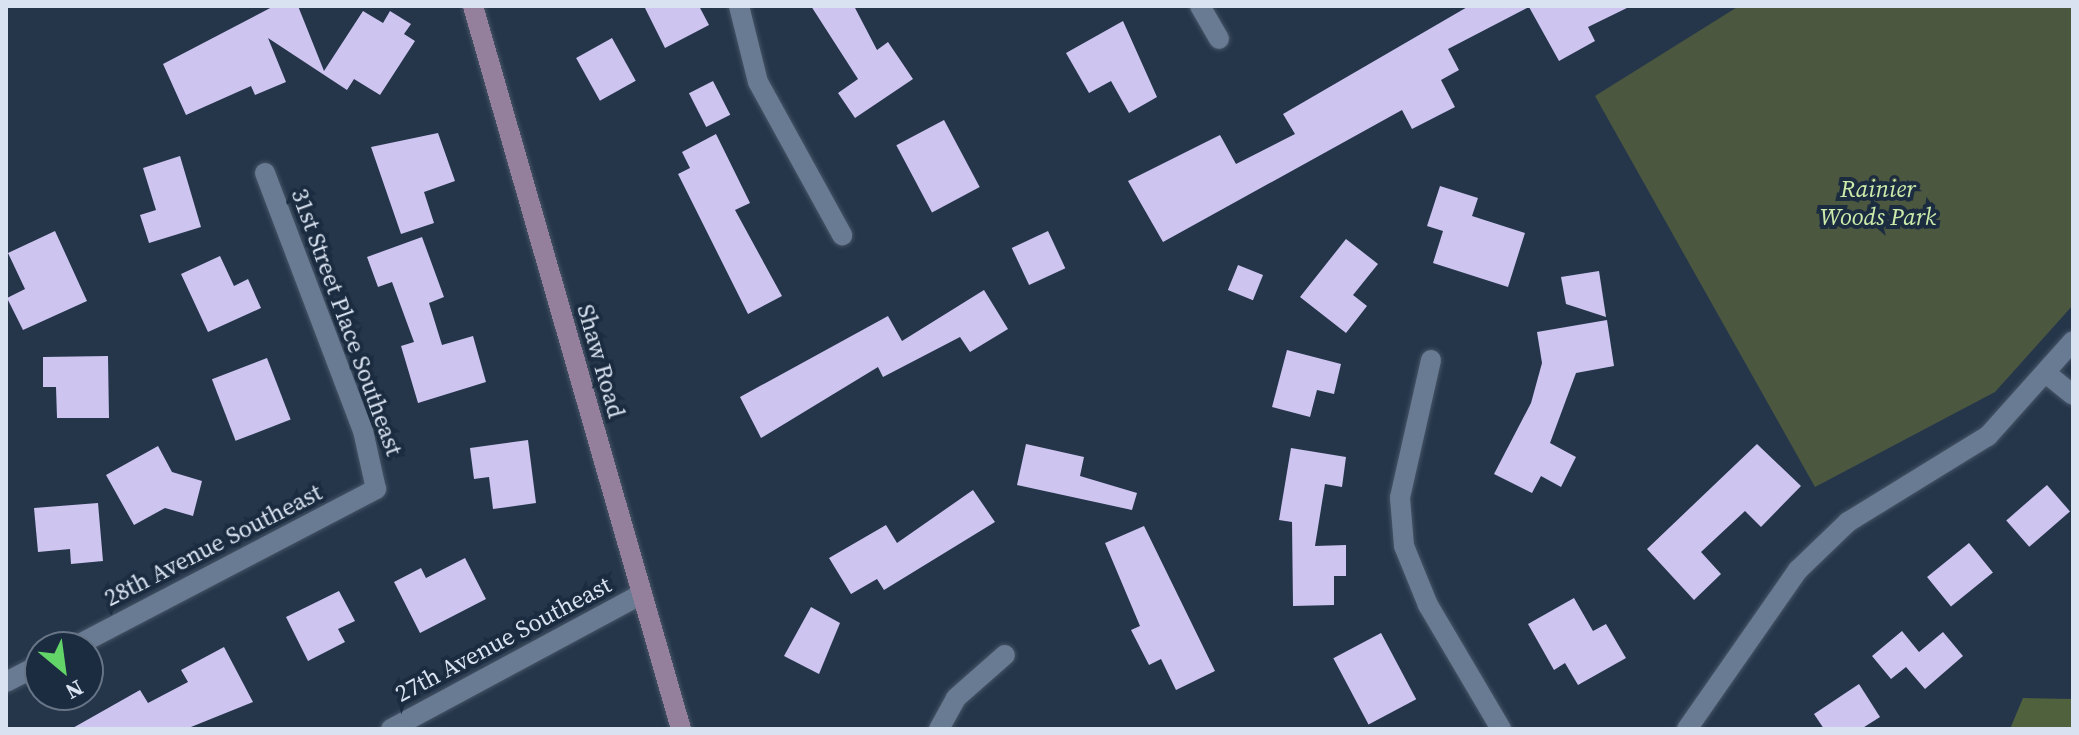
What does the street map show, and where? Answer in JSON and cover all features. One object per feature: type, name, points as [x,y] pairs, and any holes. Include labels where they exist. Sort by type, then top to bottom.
[{"type":"main road","name":"Shaw Road","points":[[473,6],[681,729]]},
{"type":"street","points":[[739,6],[758,82],[842,235]]},
{"type":"street","points":[[1200,6],[1219,39]]},
{"type":"street","name":"31st Street Place Southeast","points":[[265,173],[363,431],[376,489]]},
{"type":"street","points":[[1687,729],[1798,570],[1848,522],[1988,436],[2047,374],[2073,341]]},
{"type":"street","points":[[1431,360],[1400,498],[1404,546],[1428,605],[1501,729]]},
{"type":"street","points":[[2047,374],[2073,395]]},
{"type":"street","name":"28th Avenue Southeast","points":[[104,631],[376,489]]},
{"type":"street","name":"27th Avenue Southeast","points":[[391,729],[640,595]]},
{"type":"street","points":[[939,729],[956,698],[1005,655]]},
{"type":"street","points":[[6,682],[24,673]]},
{"type":"green space","name":"Rainier Woods Park","points":[[1739,6],[2073,6],[2073,305],[1995,392],[1815,487],[1595,96]]},
{"type":"green space","points":[[2023,698],[2073,699],[2073,729],[2010,729]]},
{"type":"building","points":[[274,6],[298,6],[324,71],[363,11],[383,23],[390,11],[411,24],[404,34],[415,41],[380,95],[354,79],[347,90],[268,38],[286,82],[255,95],[251,86],[186,115],[163,64]]},
{"type":"building","points":[[644,6],[699,6],[709,25],[665,48]]},
{"type":"building","points":[[811,6],[854,6],[877,50],[888,42],[913,79],[855,118],[838,93],[858,79]]},
{"type":"building","points":[[1469,6],[1631,6],[1588,27],[1595,41],[1559,61],[1529,7],[1448,49],[1459,70],[1441,80],[1455,107],[1412,129],[1402,110],[1163,242],[1128,181],[1220,135],[1236,164],[1295,134],[1283,114]]},
{"type":"building","points":[[1123,21],[1157,97],[1129,113],[1111,81],[1089,93],[1066,53]]},
{"type":"building","points":[[612,38],[636,81],[600,101],[576,58]]},
{"type":"building","points":[[713,81],[730,115],[706,127],[689,93]]},
{"type":"building","points":[[944,120],[980,187],[932,212],[896,145]]},
{"type":"building","points":[[438,133],[455,181],[424,192],[434,223],[401,234],[371,147]]},
{"type":"building","points":[[716,134],[750,203],[735,210],[782,296],[748,314],[678,174],[690,168],[682,152]]},
{"type":"building","points":[[180,156],[201,227],[149,243],[140,215],[156,210],[143,168]]},
{"type":"building","points":[[1440,186],[1478,198],[1472,216],[1525,233],[1508,287],[1433,263],[1443,231],[1427,226]]},
{"type":"building","points":[[55,231],[87,301],[23,330],[7,298],[25,289],[8,253]]},
{"type":"building","points":[[1048,231],[1065,268],[1029,285],[1012,248]]},
{"type":"building","points":[[422,237],[444,297],[429,303],[442,345],[473,336],[486,382],[418,403],[401,346],[414,342],[392,282],[378,287],[367,257]]},
{"type":"building","points":[[1346,239],[1378,264],[1353,295],[1367,306],[1346,333],[1300,297]]},
{"type":"building","points":[[220,256],[234,286],[248,279],[261,308],[208,332],[181,274]]},
{"type":"building","points":[[1238,265],[1263,275],[1253,300],[1228,290]]},
{"type":"building","points":[[1599,271],[1606,317],[1566,304],[1561,277]]},
{"type":"building","points":[[984,290],[1008,329],[970,352],[960,337],[883,377],[878,367],[761,438],[740,397],[888,316],[902,341]]},
{"type":"building","points":[[1607,320],[1614,366],[1576,373],[1550,443],[1576,457],[1561,487],[1541,476],[1532,493],[1494,474],[1531,403],[1542,363],[1537,332]]},
{"type":"building","points":[[1287,350],[1341,364],[1334,394],[1317,390],[1310,417],[1272,407]]},
{"type":"building","points":[[108,356],[109,418],[57,418],[56,387],[43,387],[43,357]]},
{"type":"building","points":[[267,358],[291,420],[236,441],[212,379]]},
{"type":"building","points":[[528,440],[536,503],[493,509],[489,477],[474,479],[470,448]]},
{"type":"building","points":[[1026,444],[1084,457],[1080,476],[1137,493],[1132,510],[1017,485]]},
{"type":"building","points":[[1757,444],[1801,486],[1761,527],[1745,511],[1701,552],[1721,574],[1694,600],[1647,549]]},
{"type":"building","points":[[158,446],[172,472],[202,481],[193,516],[165,508],[134,525],[106,475]]},
{"type":"building","points":[[1291,448],[1346,457],[1342,487],[1325,484],[1315,546],[1346,545],[1346,576],[1334,576],[1334,605],[1293,606],[1292,522],[1279,520]]},
{"type":"building","points":[[2047,485],[2070,511],[2029,547],[2006,520]]},
{"type":"building","points":[[973,490],[995,522],[884,590],[877,579],[851,594],[829,558],[886,525],[897,543]]},
{"type":"building","points":[[98,503],[103,561],[71,564],[70,549],[38,552],[34,508]]},
{"type":"building","points":[[1144,526],[1215,671],[1176,690],[1161,659],[1149,665],[1131,630],[1140,626],[1105,543]]},
{"type":"building","points":[[1969,543],[1993,573],[1951,607],[1927,577]]},
{"type":"building","points":[[465,558],[486,599],[420,633],[394,582],[421,568],[426,578]]},
{"type":"building","points":[[339,591],[355,621],[338,629],[345,642],[308,661],[286,617]]},
{"type":"building","points":[[1574,598],[1593,631],[1606,624],[1626,658],[1578,685],[1565,663],[1554,670],[1528,624]]},
{"type":"building","points":[[811,607],[840,623],[819,674],[784,656]]},
{"type":"building","points":[[1902,631],[1919,652],[1943,632],[1963,656],[1925,689],[1906,667],[1891,679],[1872,656]]},
{"type":"building","points":[[1381,633],[1416,699],[1369,725],[1333,658]]},
{"type":"building","points":[[224,647],[253,702],[186,729],[71,729],[140,690],[148,703],[188,682],[181,670]]},
{"type":"building","points":[[1859,684],[1880,717],[1861,729],[1824,729],[1814,714]]}]
